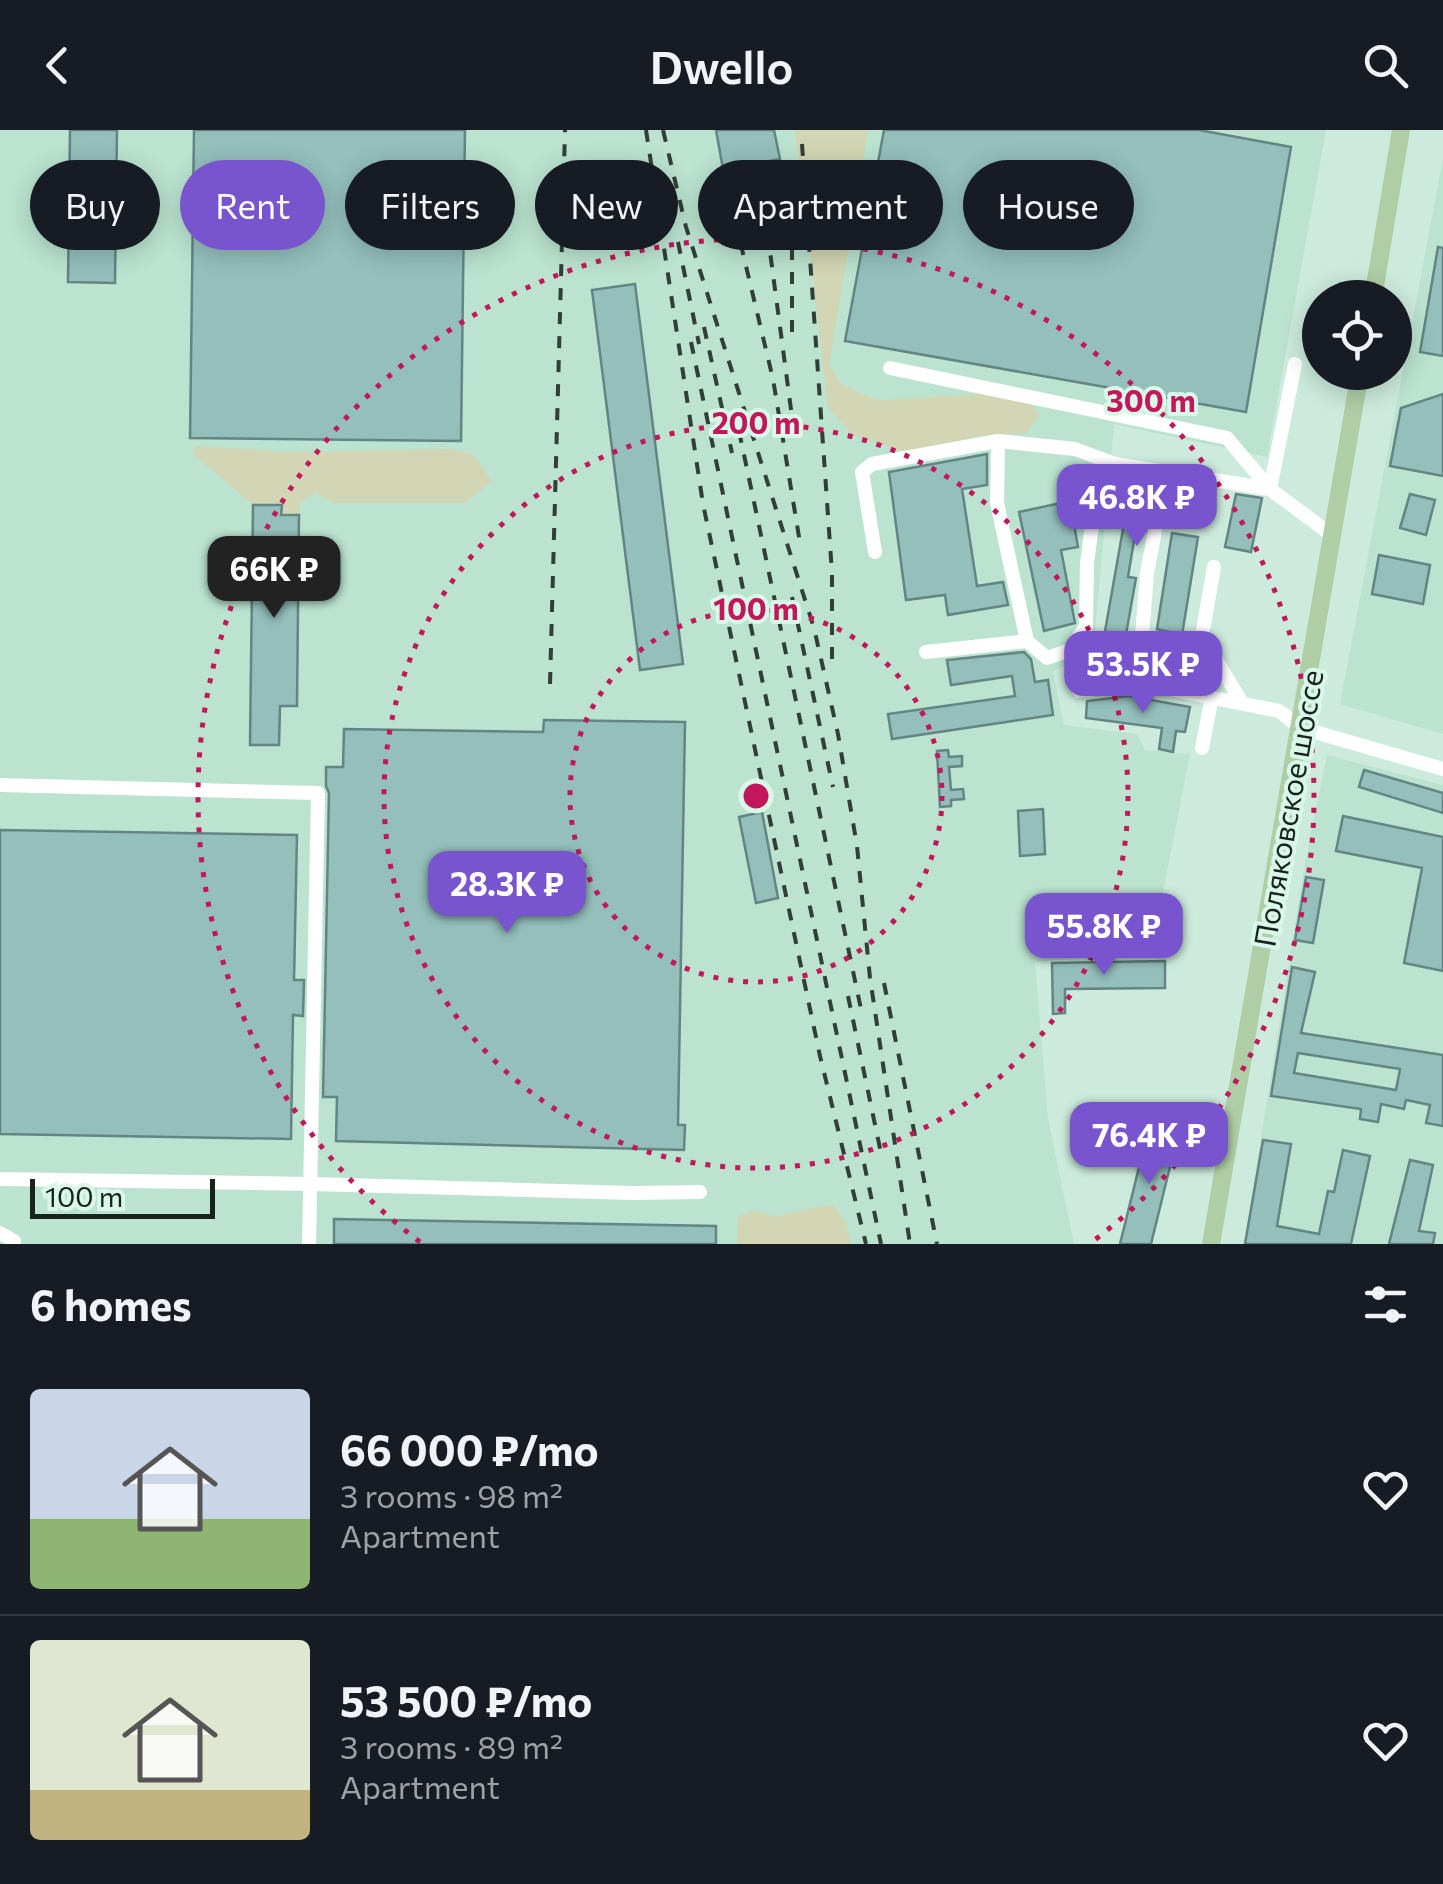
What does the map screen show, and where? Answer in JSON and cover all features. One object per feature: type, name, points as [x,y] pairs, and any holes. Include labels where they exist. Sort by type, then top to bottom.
[{"type":"main road","points":[[1376,280],[1401,130]]},
{"type":"main road","name":"Поляковское шоссе","points":[[1211,1244],[1357,390]]},
{"type":"street","points":[[1270,489],[1295,364]]},
{"type":"street","points":[[890,368],[1226,438],[1270,489],[1333,536]]},
{"type":"street","points":[[876,552],[862,472],[872,464],[998,441],[1075,448],[1115,464],[1270,489]]},
{"type":"street","points":[[998,441],[997,503],[1027,641],[1047,658],[1070,650],[1086,626],[1087,563],[1094,509],[1115,464]]},
{"type":"street","points":[[1155,531],[1142,636],[1209,652]]},
{"type":"street","points":[[1214,568],[1202,636],[1242,703]]},
{"type":"street","points":[[926,652],[1027,641]]},
{"type":"street","points":[[1079,692],[1143,684],[1242,703],[1279,711],[1301,728],[1443,768]]},
{"type":"street","points":[[1202,748],[1212,697]]},
{"type":"street","points":[[0,785],[318,794],[309,1244]]},
{"type":"street","points":[[0,1179],[634,1194],[700,1192]]},
{"type":"street","points":[[0,1233],[14,1244]]},
{"type":"shaded area","points":[[0,130],[1326,130],[1267,457],[1114,424],[1093,653],[1053,671],[1064,725],[1137,734],[1145,750],[1190,754],[1151,953],[1035,962],[1048,1119],[1074,1244],[0,1244]]},
{"type":"shaded area","points":[[795,130],[868,130],[863,160],[799,160]]},
{"type":"shaded area","points":[[1443,159],[1443,734],[1340,704],[1399,390],[1412,390],[1412,323]]},
{"type":"shaded area","points":[[809,250],[848,250],[829,365],[841,384],[876,400],[1000,393],[1028,399],[1039,415],[1027,433],[979,436],[910,453],[854,436],[828,407]]},
{"type":"shaded area","points":[[196,446],[291,452],[449,449],[473,454],[492,481],[465,503],[333,503],[316,492],[300,502],[299,515],[281,515],[281,505],[253,505],[193,454]]},
{"type":"shaded area","points":[[1327,755],[1443,785],[1443,1244],[1244,1244],[1305,863]]},
{"type":"shaded area","points":[[832,1204],[846,1223],[851,1244],[737,1244],[738,1216],[753,1211],[777,1216]]},
{"type":"building","points":[[70,130],[117,130],[117,160],[70,160]]},
{"type":"building","points":[[194,130],[465,130],[465,160],[345,160],[345,250],[463,250],[461,441],[190,438],[192,250],[325,250],[325,160],[194,160]]},
{"type":"building","points":[[716,130],[774,130],[780,159],[721,160]]},
{"type":"building","points":[[884,130],[1199,130],[1291,147],[1246,412],[845,341],[862,250],[943,250],[943,160],[878,160]]},
{"type":"building","points":[[1438,247],[1443,248],[1443,356],[1420,352]]},
{"type":"building","points":[[68,250],[115,250],[115,283],[68,282]]},
{"type":"building","points":[[635,284],[683,664],[640,670],[592,290]]},
{"type":"building","points":[[1443,394],[1443,476],[1390,466],[1401,408]]},
{"type":"building","points":[[987,454],[987,485],[962,489],[977,586],[1003,582],[1008,605],[948,615],[945,595],[906,600],[889,472]]},
{"type":"building","points":[[1132,478],[1187,494],[1180,524],[1161,520],[1163,508],[1140,504],[1128,577],[1136,578],[1125,640],[1104,637]]},
{"type":"building","points":[[1236,494],[1262,498],[1251,552],[1225,547]]},
{"type":"building","points":[[1410,494],[1435,500],[1426,535],[1400,528]]},
{"type":"building","points":[[1070,501],[1078,547],[1061,550],[1075,623],[1044,631],[1019,512]]},
{"type":"building","points":[[253,505],[282,505],[281,515],[299,515],[297,706],[280,706],[279,745],[250,745]]},
{"type":"building","points":[[1172,533],[1198,537],[1182,635],[1157,629]]},
{"type":"building","points":[[1379,555],[1430,565],[1423,604],[1372,594]]},
{"type":"building","points":[[1024,652],[1031,659],[1035,682],[1048,680],[1053,715],[892,739],[888,714],[1015,696],[1012,676],[951,685],[947,660]]},
{"type":"building","points":[[1129,696],[1190,707],[1185,732],[1176,731],[1173,752],[1159,749],[1162,728],[1086,718],[1087,701]]},
{"type":"building","points":[[544,720],[685,722],[678,1125],[685,1125],[684,1150],[336,1141],[337,1097],[323,1097],[329,793],[326,767],[343,767],[344,729],[543,732]]},
{"type":"building","points":[[948,750],[949,757],[962,756],[962,766],[949,767],[951,790],[963,789],[964,799],[951,800],[951,806],[940,807],[937,751]]},
{"type":"building","points":[[1364,770],[1443,793],[1443,813],[1359,787]]},
{"type":"building","points":[[1043,809],[1045,854],[1020,856],[1018,811]]},
{"type":"building","points":[[762,812],[778,898],[756,903],[739,817]]},
{"type":"building","points":[[1343,816],[1443,837],[1443,971],[1404,963],[1422,868],[1336,851]]},
{"type":"building","points":[[0,830],[297,835],[294,980],[304,980],[303,1016],[293,1015],[291,1139],[0,1134]]},
{"type":"building","points":[[1306,877],[1324,880],[1313,943],[1295,940]]},
{"type":"building","points":[[1165,961],[1165,988],[1065,989],[1065,1013],[1053,1014],[1052,963]]},
{"type":"building","points":[[1292,967],[1315,972],[1301,1033],[1443,1055],[1443,1126],[1426,1123],[1430,1105],[1406,1100],[1404,1109],[1381,1104],[1378,1122],[1360,1119],[1361,1109],[1271,1096]],"holes":[[[1298,1053],[1400,1069],[1396,1090],[1294,1073]]]},
{"type":"building","points":[[1149,1127],[1178,1134],[1151,1244],[1120,1244]]},
{"type":"building","points":[[1263,1140],[1291,1144],[1277,1226],[1319,1234],[1328,1191],[1334,1192],[1343,1150],[1370,1156],[1351,1244],[1245,1244]]},
{"type":"building","points":[[1410,1160],[1433,1165],[1419,1231],[1435,1233],[1433,1244],[1389,1244]]},
{"type":"building","points":[[334,1219],[716,1226],[716,1244],[334,1244]]},
{"type":"railway","points":[[550,684],[565,130]]},
{"type":"railway","points":[[646,130],[703,504],[820,1056],[866,1244]]},
{"type":"railway","points":[[663,130],[686,227],[814,628],[838,734],[857,846],[870,978],[910,1244]]},
{"type":"railway","points":[[802,144],[832,573],[832,668]]},
{"type":"railway","points":[[678,242],[699,344]]},
{"type":"railway","points":[[742,250],[773,379],[801,549]]},
{"type":"railway","points":[[770,250],[792,417]]},
{"type":"railway","points":[[792,250],[792,335]]},
{"type":"railway","points":[[704,327],[732,453]]},
{"type":"railway","points":[[691,342],[881,1244]]},
{"type":"railway","points":[[739,431],[861,1009]]},
{"type":"railway","points":[[792,597],[833,787]]},
{"type":"railway","points":[[884,983],[937,1244]]},
{"type":"railway","points":[[848,996],[882,1158]]}]
